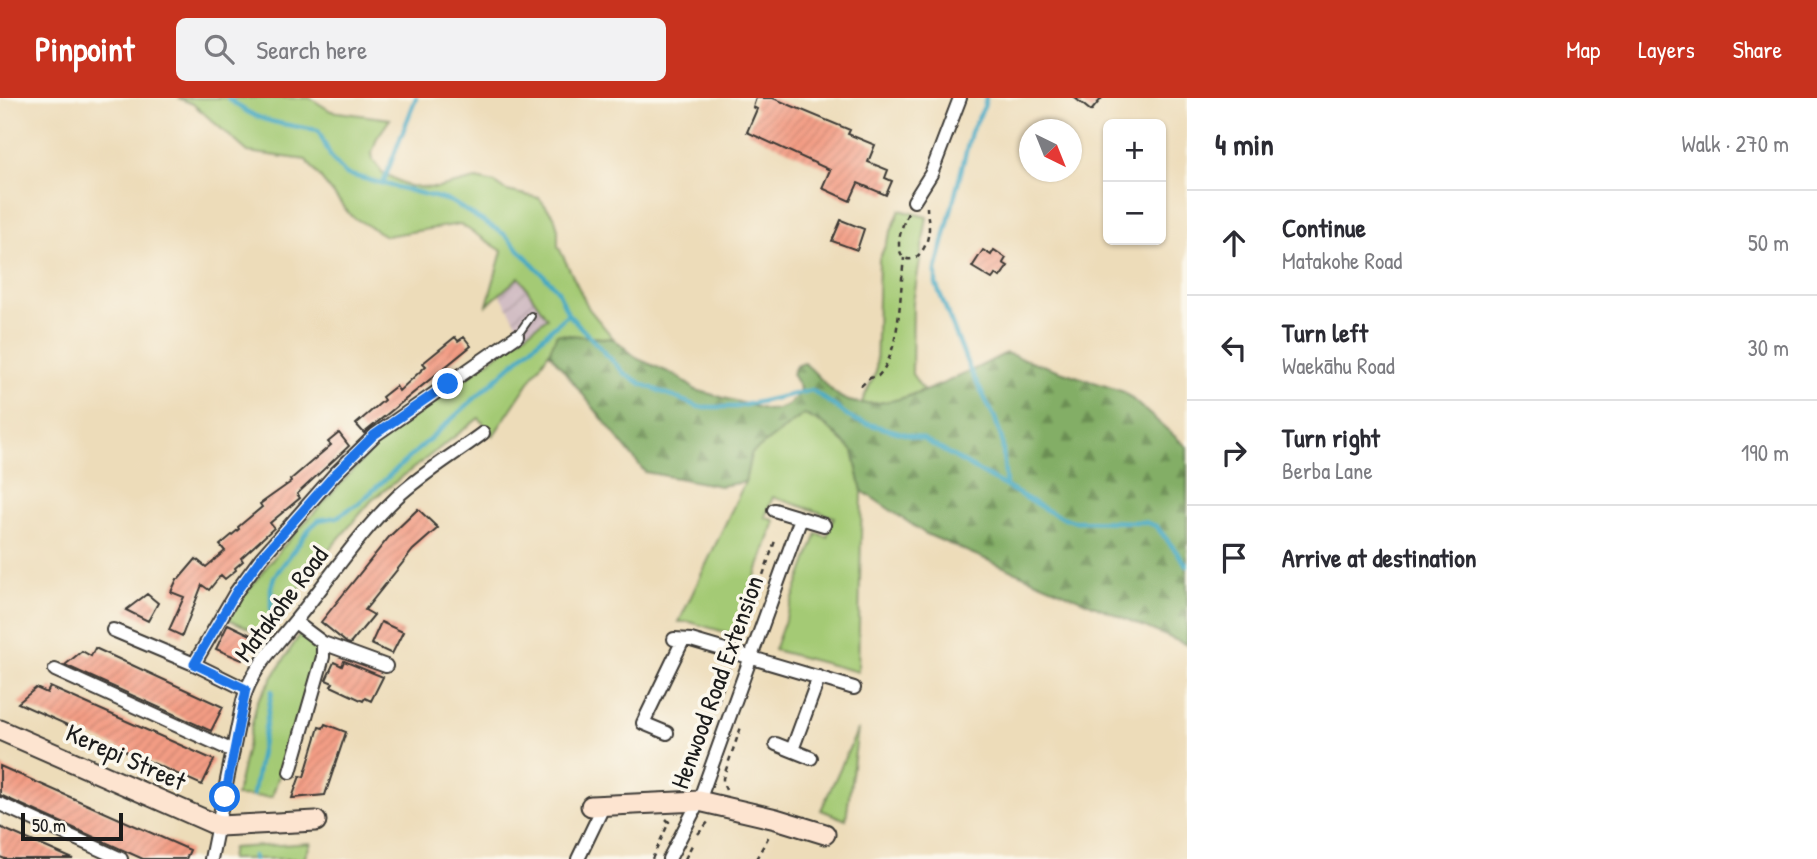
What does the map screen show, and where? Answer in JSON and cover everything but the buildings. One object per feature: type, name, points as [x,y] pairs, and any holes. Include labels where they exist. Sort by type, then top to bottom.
[{"type":"street","points":[[920,202],[960,98]]},
{"type":"street","points":[[194,664],[244,581],[335,474],[374,435],[517,336]]},
{"type":"street","name":"Matakohe Road","points":[[211,859],[246,689],[262,663],[376,520],[399,496],[483,433]]},
{"type":"street","points":[[774,510],[824,525]]},
{"type":"street","name":"Henwood Road Extension","points":[[669,859],[699,801],[801,518]]},
{"type":"street","points":[[295,622],[323,642],[386,666]]},
{"type":"street","points":[[113,630],[246,689]]},
{"type":"street","points":[[667,733],[643,723],[679,640],[854,688]]},
{"type":"street","points":[[290,772],[323,657],[323,642]]},
{"type":"street","points":[[55,670],[233,751]]},
{"type":"street","points":[[792,751],[819,677]]},
{"type":"street","name":"Kerepi Street","points":[[0,730],[219,826],[316,821]]},
{"type":"street","points":[[776,744],[811,758]]},
{"type":"street","points":[[578,859],[598,805],[699,801],[776,818],[825,834]]},
{"type":"street","points":[[0,804],[121,859]]},
{"type":"lane","points":[[517,336],[531,316]]},
{"type":"path","points":[[861,386],[870,377],[878,376],[887,362],[895,332],[904,258],[898,251],[897,241],[920,202]]},
{"type":"path","points":[[904,258],[916,258],[924,248],[929,227],[920,202]]},
{"type":"path","points":[[740,641],[776,538]]},
{"type":"path","points":[[678,789],[690,782],[733,661]]},
{"type":"path","points":[[729,792],[724,788],[723,778],[741,727]]},
{"type":"path","points":[[652,859],[668,828],[669,822],[663,817]]},
{"type":"path","points":[[685,859],[704,825],[715,820]]},
{"type":"path","points":[[764,831],[776,834]]},
{"type":"path","points":[[756,859],[769,836]]},
{"type":"shaded area","points":[[519,277],[547,318],[520,339],[515,332],[518,325],[500,294]]},
{"type":"green space","points":[[178,98],[310,98],[331,111],[390,119],[377,138],[372,153],[373,160],[383,173],[410,187],[438,188],[476,179],[495,183],[507,191],[539,198],[554,216],[558,229],[558,246],[589,309],[614,339],[557,334],[549,352],[493,436],[479,418],[373,499],[316,565],[266,636],[226,618],[280,550],[378,443],[547,318],[519,277],[487,305],[502,251],[460,224],[386,236],[351,216],[306,160],[248,152],[193,104]]},
{"type":"green space","points":[[900,210],[927,217],[913,303],[912,374],[923,390],[891,403],[861,404],[876,372],[879,260]]},
{"type":"green space","points":[[557,334],[614,339],[638,359],[675,375],[696,390],[767,410],[788,405],[798,395],[800,388],[792,374],[796,366],[804,363],[839,396],[861,403],[903,398],[949,381],[1006,353],[1124,392],[1187,447],[1187,645],[926,534],[862,491],[853,451],[826,426],[804,414],[751,454],[745,482],[720,486],[645,472],[549,352]]},
{"type":"green space","points":[[803,414],[826,426],[853,451],[862,491],[858,672],[774,650],[817,533],[827,537],[834,517],[773,497],[765,517],[775,521],[735,635],[690,622],[679,622],[745,482],[751,454]]},
{"type":"green space","points":[[302,631],[316,646],[313,670],[272,797],[236,796],[257,702]]},
{"type":"green space","points":[[858,729],[846,820],[821,810]]},
{"type":"green space","points":[[311,843],[304,859],[230,859],[232,848]]},
{"type":"waterway","points":[[228,98],[259,118],[318,130],[332,159],[346,174],[450,201],[504,234],[557,289],[568,314],[624,373],[642,384],[699,407],[736,407],[812,390],[854,420],[923,439],[1052,513],[1073,521],[1145,522],[1156,526],[1187,565]]},
{"type":"waterway","points":[[383,183],[416,98]]},
{"type":"waterway","points":[[986,98],[971,132],[936,270],[936,284],[970,370],[995,418],[1002,440],[1006,486]]},
{"type":"waterway","points":[[271,616],[271,588],[274,577],[311,527],[319,520],[337,517],[359,503],[568,314]]},
{"type":"waterway","points":[[253,795],[272,691]]},
{"type":"route","points":[[225,797],[246,689],[194,664],[236,592],[261,558],[335,474],[374,435],[448,384]]}]
